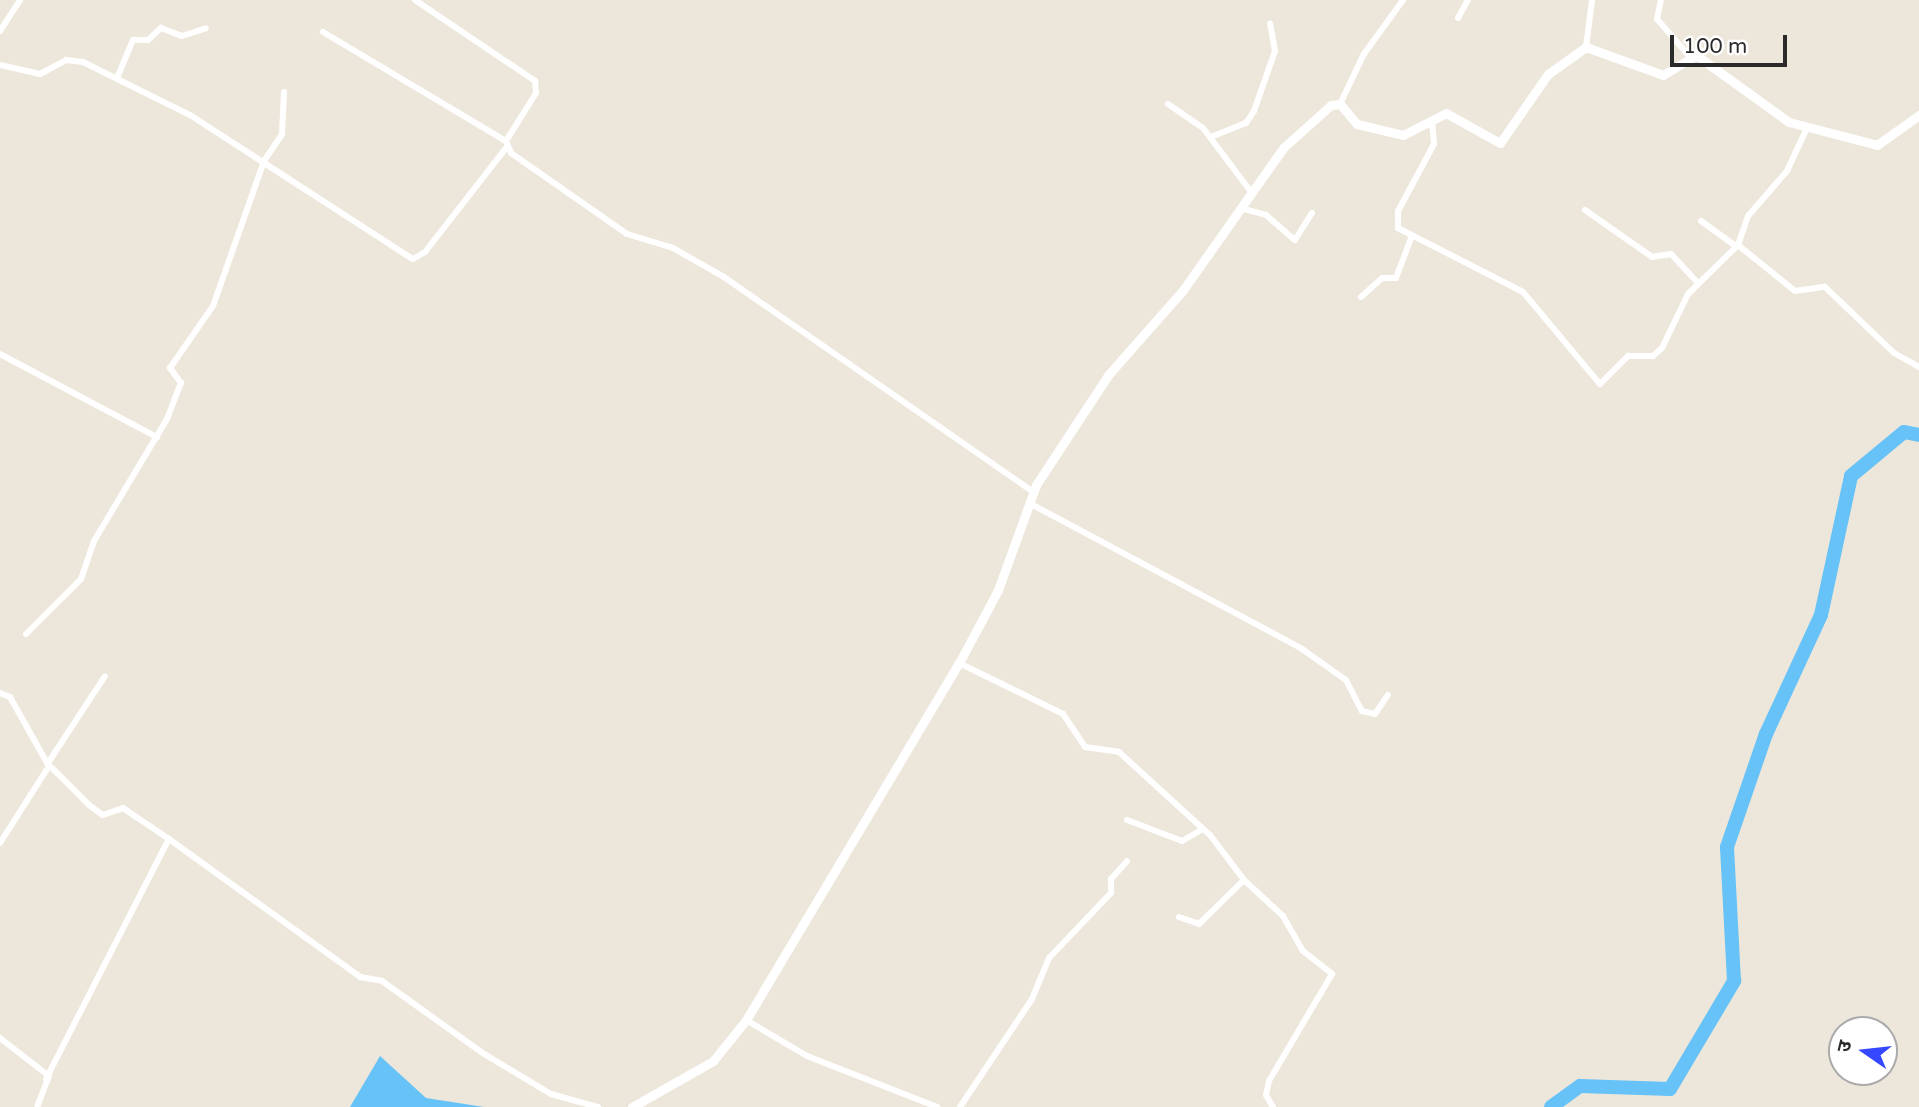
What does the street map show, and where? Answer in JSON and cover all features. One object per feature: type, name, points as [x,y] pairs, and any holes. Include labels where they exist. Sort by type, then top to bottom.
[{"type":"street","points":[[0,31],[20,0]]},
{"type":"street","points":[[0,65],[40,74],[72,59],[117,78],[264,161],[413,259],[425,252],[506,145],[536,93],[535,81],[415,0]]},
{"type":"street","points":[[632,1107],[713,1061],[746,1020],[959,663],[998,590],[1031,504],[1032,491],[1109,374],[1244,209],[1292,138],[1340,104],[1364,54],[1403,0]]},
{"type":"street","points":[[1458,18],[1468,0]]},
{"type":"street","points":[[1340,104],[1357,124],[1403,135],[1446,113],[1500,143],[1548,74],[1586,47],[1592,0]]},
{"type":"street","points":[[1661,0],[1657,19],[1690,57],[1807,128],[1880,145],[1919,115]]},
{"type":"street","points":[[1211,137],[1246,123],[1254,111],[1275,51],[1268,37],[1270,23]]},
{"type":"street","points":[[117,78],[133,40],[148,40],[159,29],[182,36],[206,28]]},
{"type":"street","points":[[323,32],[506,145],[628,234],[673,248],[724,277],[1032,491]]},
{"type":"street","points":[[1586,47],[1663,75],[1690,57]]},
{"type":"street","points":[[26,634],[81,579],[94,541],[157,437],[181,386],[170,368],[211,310],[264,161],[282,134],[284,92]]},
{"type":"street","points":[[1168,104],[1211,137],[1253,195]]},
{"type":"street","points":[[1432,121],[1434,144],[1396,220],[1411,238],[1523,292],[1598,383],[1629,356],[1657,355],[1698,283],[1738,246],[1748,216],[1787,171],[1807,128]]},
{"type":"street","points":[[1244,209],[1266,215],[1295,240],[1312,213]]},
{"type":"street","points":[[1585,210],[1652,257],[1671,254],[1698,283]]},
{"type":"street","points":[[1701,221],[1738,246],[1795,292],[1825,287],[1894,353],[1919,367]]},
{"type":"street","points":[[1361,297],[1382,278],[1395,278],[1411,238]]},
{"type":"street","points":[[0,354],[157,437]]},
{"type":"street","points":[[1031,504],[1301,649],[1346,680],[1362,711],[1375,714],[1388,695]]},
{"type":"street","points":[[959,663],[1063,714],[1085,747],[1119,752],[1203,829],[1244,880],[1280,911],[1303,951],[1332,978],[1269,1081],[1266,1095],[1273,1107]]},
{"type":"street","points":[[0,843],[105,676]]},
{"type":"street","points":[[0,693],[8,693],[49,763],[100,814],[123,808],[360,977],[385,983],[497,1062],[551,1094],[598,1107]]},
{"type":"street","points":[[1127,820],[1182,841],[1203,829]]},
{"type":"street","points":[[37,1107],[46,1079],[169,839]]},
{"type":"street","points":[[960,1107],[1032,999],[1049,958],[1107,899],[1111,879],[1127,861]]},
{"type":"street","points":[[1179,917],[1199,924],[1244,880]]},
{"type":"street","points":[[746,1020],[807,1056],[937,1107]]},
{"type":"street","points":[[0,1038],[46,1079]]},
{"type":"water","points":[[380,1056],[426,1098],[484,1107],[350,1107]]},
{"type":"waterway","points":[[1551,1107],[1580,1086],[1670,1089],[1734,981],[1727,847],[1766,734],[1821,615],[1851,476],[1904,432],[1919,435]]}]
